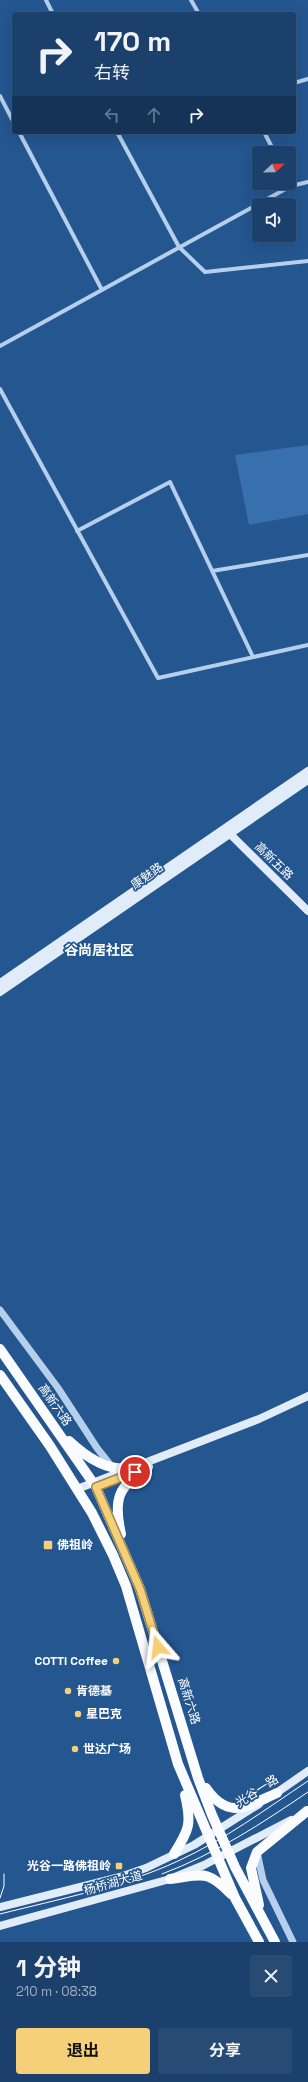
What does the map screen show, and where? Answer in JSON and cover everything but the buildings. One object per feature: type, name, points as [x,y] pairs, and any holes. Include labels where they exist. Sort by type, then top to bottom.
[{"type":"main road","name":"康魅路","points":[[0,992],[227,831],[308,771]]},
{"type":"main road","name":"康魅路","points":[[0,983],[227,831],[308,780]]},
{"type":"main road","name":"高新五路","points":[[227,831],[308,911]]},
{"type":"main road","name":"高新六路","points":[[0,1349],[95,1485],[140,1589],[198,1778],[229,1853],[274,1942]]},
{"type":"main road","points":[[0,1375],[50,1446],[79,1491],[113,1554],[126,1586],[178,1764],[190,1814],[187,1833],[174,1854]]},
{"type":"main road","points":[[56,1429],[82,1453],[112,1467],[125,1470],[259,1419],[308,1396]]},
{"type":"main road","points":[[79,1491],[148,1467],[261,1424],[308,1401]]},
{"type":"main road","points":[[95,1485],[136,1466]]},
{"type":"main road","points":[[125,1553],[118,1523],[120,1492],[127,1481],[148,1467]]},
{"type":"main road","points":[[178,1764],[235,1898],[259,1942]]},
{"type":"main road","name":"光谷一路","points":[[219,1830],[277,1793],[308,1771]]},
{"type":"main road","points":[[198,1778],[218,1803],[232,1809],[242,1808],[277,1793]]},
{"type":"main road","points":[[262,1916],[251,1868],[257,1852],[308,1811]]},
{"type":"main road","points":[[229,1853],[308,1811]]},
{"type":"main road","name":"杨桥湖大道","points":[[0,1907],[120,1877],[146,1868],[219,1830]]},
{"type":"main road","name":"杨桥湖大道","points":[[0,1926],[170,1879],[229,1853]]},
{"type":"main road","points":[[170,1879],[204,1875],[213,1877],[235,1898]]},
{"type":"street","points":[[46,0],[52,12]]},
{"type":"street","points":[[191,0],[198,12]]},
{"type":"street","points":[[296,82],[308,79]]},
{"type":"street","points":[[0,96],[12,119]]},
{"type":"street","points":[[20,134],[102,290]]},
{"type":"street","points":[[118,134],[179,246],[205,272],[308,261]]},
{"type":"street","points":[[265,134],[271,146]]},
{"type":"street","points":[[296,185],[308,182]]},
{"type":"street","points":[[0,346],[179,246],[284,190]]},
{"type":"street","points":[[0,389],[158,678],[308,645]]},
{"type":"street","points":[[77,531],[170,482],[253,657]]},
{"type":"street","points":[[212,571],[308,555]]},
{"type":"street","points":[[0,1310],[58,1388],[97,1448],[112,1467]]},
{"type":"street","points":[[257,1852],[263,1880],[293,1942]]},
{"type":"shaded area","points":[[308,445],[308,514],[249,525],[235,455]]},
{"type":"tram line","points":[[0,1914],[113,1885],[178,1861],[212,1844],[308,1781]]},
{"type":"tram line","points":[[162,1874],[201,1857],[237,1838],[308,1792]]},
{"type":"tram line","points":[[0,1898],[4,1886],[4,1874]]},
{"type":"place","name":"佛祖岭","points":[[48,1545]]},
{"type":"place","name":"COTTI Coffee","points":[[116,1661]]},
{"type":"place","name":"肯德基","points":[[68,1691]]},
{"type":"place","name":"星巴克","points":[[78,1714]]},
{"type":"place","name":"世达广场","points":[[75,1749]]},
{"type":"place","name":"光谷一路佛祖岭","points":[[119,1866]]},
{"type":"district","name":"谷尚居社区","points":[[99,950]]},
{"type":"route","points":[[135,1472],[96,1487],[140,1589],[158,1647]]}]
